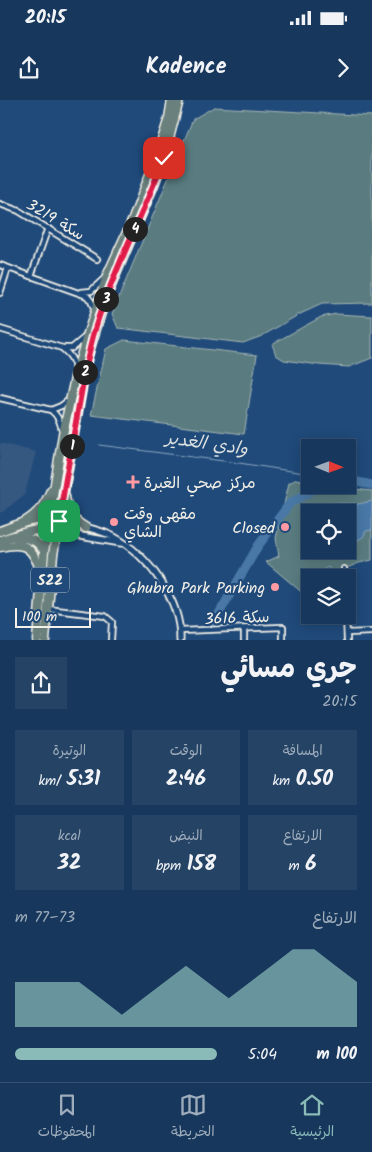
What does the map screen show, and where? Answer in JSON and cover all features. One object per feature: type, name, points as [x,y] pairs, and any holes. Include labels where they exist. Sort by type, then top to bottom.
[{"type":"main road","name":"S22","points":[[37,640],[47,530],[76,374],[107,276],[133,219],[164,136],[172,100]]},
{"type":"main road","name":"S22","points":[[46,640],[53,555],[86,366],[95,331],[112,283],[164,158],[179,100]]},
{"type":"main road","points":[[20,524],[37,514],[43,507],[57,474]]},
{"type":"main road","points":[[64,490],[69,514],[86,528]]},
{"type":"main road","points":[[0,531],[36,520],[49,519],[59,521]]},
{"type":"main road","points":[[3,540],[35,530],[57,532]]},
{"type":"main road","points":[[3,540],[28,538],[40,545],[44,552]]},
{"type":"main road","points":[[0,547],[12,544],[19,544],[25,547],[33,555],[42,574]]},
{"type":"street","name":"سكة 3219","points":[[0,204],[19,211],[97,259]]},
{"type":"street","points":[[31,276],[48,228]]},
{"type":"street","points":[[0,265],[77,291],[87,296],[95,312]]},
{"type":"street","points":[[0,293],[8,268]]},
{"type":"street","points":[[77,291],[91,291],[107,276]]},
{"type":"street","points":[[0,329],[62,348],[72,348],[87,336]]},
{"type":"street","points":[[62,348],[70,355],[74,362],[76,374]]},
{"type":"street","points":[[0,398],[51,410],[60,420],[64,434]]},
{"type":"street","points":[[51,410],[61,406],[70,399]]},
{"type":"street","points":[[59,521],[107,533],[126,544],[143,558],[170,597],[176,613],[180,640]]},
{"type":"street","points":[[57,532],[126,544]]},
{"type":"street","points":[[48,609],[105,616],[112,622],[111,640]]},
{"type":"street","points":[[346,624],[347,640]]},
{"type":"street","name":"سكة 3616","points":[[180,631],[283,628],[283,640]]},
{"type":"street","points":[[244,629],[244,640]]},
{"type":"street","points":[[347,633],[372,632]]},
{"type":"shaded area","points":[[0,443],[36,452],[25,494],[0,513]]},
{"type":"shaded area","points":[[372,501],[372,530],[366,531],[363,537],[356,541],[356,504],[332,504],[333,503],[358,504]]},
{"type":"green space","points":[[214,107],[372,116],[372,303],[322,304],[298,315],[262,336],[243,343],[118,328],[112,314],[193,119]]},
{"type":"green space","points":[[336,314],[372,316],[372,358],[349,367],[284,360],[276,355],[272,344],[321,317]]},
{"type":"green space","points":[[124,340],[257,355],[244,434],[91,415],[106,349]]},
{"type":"green space","points":[[297,479],[301,480],[301,494],[356,494],[356,489],[372,491],[372,560],[344,569],[329,569],[328,567],[325,569],[301,569],[301,592],[266,562],[279,556],[276,538],[289,483]]},
{"type":"waterway","name":"وادي الغدير","points":[[99,445],[301,473]]},
{"type":"waterway","name":"وادي الغدير","points":[[356,482],[372,485]]},
{"type":"waterway","name":"وادي الغدير","points":[[213,624],[258,546],[290,503],[306,494]]},
{"type":"place","name":"مركز صحي الغبرة","points":[[133,482]]},
{"type":"place","name":"مقهى وقت الشاي","points":[[114,522]]},
{"type":"place","name":"Closed","points":[[285,527]]},
{"type":"place","name":"Ghubra Park Parking","points":[[275,587]]},
{"type":"route","points":[[59,521],[87,358],[105,300],[164,158]]}]
